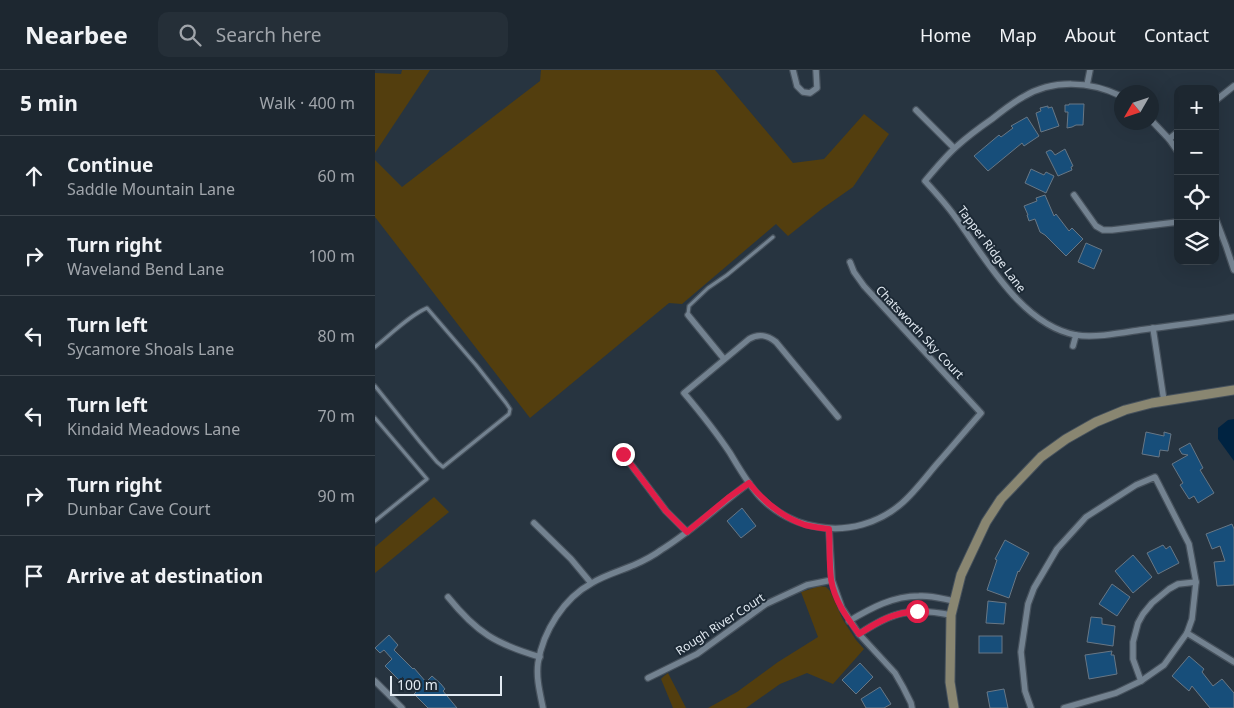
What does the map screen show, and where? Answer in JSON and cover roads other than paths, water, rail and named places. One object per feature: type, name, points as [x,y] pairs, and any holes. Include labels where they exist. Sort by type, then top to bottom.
[{"type":"street","points":[[793,70],[797,86],[803,92],[810,93],[817,88],[815,70]]},
{"type":"street","points":[[1087,85],[1090,70]]},
{"type":"street","points":[[917,110],[954,148],[996,115],[1035,90],[1049,86],[1073,84],[1100,87],[1114,93]]},
{"type":"street","points":[[1219,98],[1234,86]]},
{"type":"street","points":[[1159,128],[1174,146]]},
{"type":"street","points":[[1169,139],[1174,135]]},
{"type":"street","name":"Tapper Ridge Lane","points":[[954,148],[925,181],[946,204],[992,269],[1030,312],[1043,321],[1060,330],[1076,335],[1110,334],[1234,317]]},
{"type":"street","points":[[1073,196],[1096,226],[1103,230],[1174,222]]},
{"type":"street","points":[[1216,220],[1227,246],[1234,270]]},
{"type":"street","name":"Chatsworth Sky Court","points":[[829,529],[855,527],[879,519],[891,512],[917,487],[981,413],[864,286],[854,272],[850,262]]},
{"type":"street","points":[[688,315],[724,359]]},
{"type":"street","points":[[1153,328],[1164,401]]},
{"type":"street","points":[[838,417],[776,342],[765,335],[749,339],[684,393],[720,438],[749,483],[760,496],[783,515],[807,525],[829,529],[831,580],[842,608],[859,634],[895,673],[912,708]]},
{"type":"street","points":[[1073,346],[1076,335]]},
{"type":"street","points":[[954,708],[950,682],[951,615],[954,601],[961,574],[986,522],[1001,499],[1041,457],[1066,439],[1097,422],[1125,410],[1152,403],[1234,390]]},
{"type":"street","points":[[623,454],[661,504],[687,532]]},
{"type":"street","points":[[1031,708],[1025,691],[1021,652],[1028,604],[1034,588],[1057,549],[1086,517],[1136,485],[1155,477],[1189,544],[1197,582],[1192,619],[1187,633],[1164,665],[1141,681],[1117,693],[1064,708]]},
{"type":"street","points":[[543,708],[538,684],[540,657],[545,638],[565,605],[591,583],[633,566],[672,544],[749,483]]},
{"type":"street","points":[[535,523],[571,558],[591,583]]},
{"type":"street","name":"Rough River Court","points":[[648,678],[697,654],[767,604],[807,585],[831,580]]},
{"type":"street","points":[[1141,681],[1133,659],[1133,642],[1138,623],[1151,603],[1161,595],[1178,584],[1197,582]]},
{"type":"street","points":[[849,621],[879,605],[905,597],[930,596],[954,601]]},
{"type":"street","points":[[448,597],[469,621],[486,635],[502,644],[540,657]]},
{"type":"street","points":[[859,634],[889,616],[902,612],[926,611],[951,615]]},
{"type":"street","points":[[1187,633],[1234,662]]},
{"type":"street","points":[[375,681],[403,708]]},
{"type":"lane","points":[[688,315],[689,306],[708,288],[727,275],[773,237]]},
{"type":"lane","points":[[375,347],[413,316],[427,308],[476,365],[510,409],[509,414],[443,467],[420,442],[375,386]]},
{"type":"lane","points":[[375,418],[427,479],[375,522]]},
{"type":"water","points":[[1234,419],[1234,461],[1218,439],[1218,428],[1228,420]]}]
